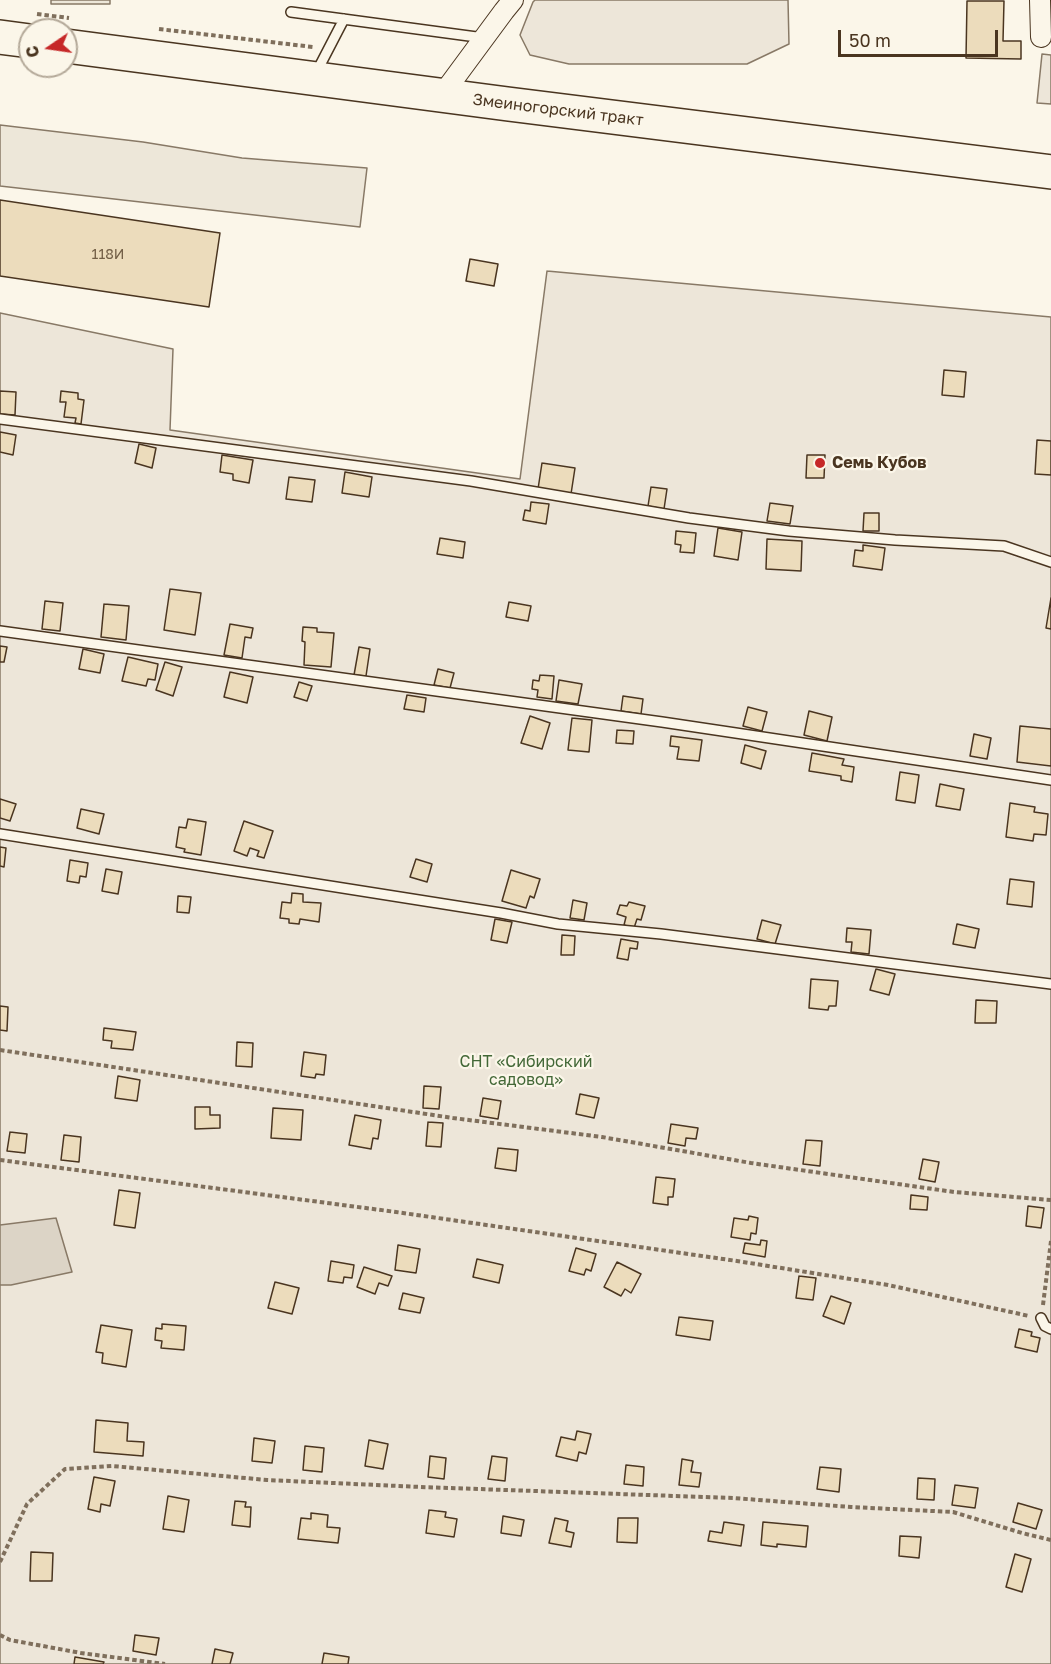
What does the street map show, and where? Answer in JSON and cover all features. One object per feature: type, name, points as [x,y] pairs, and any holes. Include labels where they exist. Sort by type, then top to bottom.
[{"type":"highway","name":"Змеиногорский тракт","points":[[78,33],[313,79],[1051,172]]},
{"type":"highway","points":[[0,37],[18,35]]},
{"type":"highway","points":[[0,45],[18,38]]},
{"type":"street","points":[[442,95],[513,0]]},
{"type":"street","points":[[1040,0],[1041,38]]},
{"type":"lane","points":[[291,12],[484,38]]},
{"type":"lane","points":[[313,79],[344,19]]},
{"type":"lane","points":[[0,419],[471,481],[700,520],[801,532],[1004,546],[1051,562]]},
{"type":"lane","points":[[0,631],[639,718],[1051,780]]},
{"type":"lane","points":[[0,834],[489,911],[558,924],[661,934],[1051,984]]},
{"type":"lane","points":[[1041,1318],[1045,1326],[1051,1329]]},
{"type":"path","points":[[157,28],[328,49]]},
{"type":"path","points":[[0,1050],[453,1119],[602,1137],[751,1163],[931,1189],[1051,1200]]},
{"type":"path","points":[[0,1160],[737,1261],[888,1285],[1041,1318],[1051,1241]]},
{"type":"path","points":[[0,1562],[27,1504],[65,1469],[112,1466],[267,1480],[733,1498],[851,1508],[953,1512],[1051,1540]]},
{"type":"path","points":[[0,1635],[10,1640],[81,1653],[165,1664]]},
{"type":"green space","points":[[535,0],[788,0],[789,44],[747,64],[569,64],[530,55],[520,35]]},
{"type":"green space","points":[[1042,54],[1051,55],[1051,104],[1037,103]]},
{"type":"green space","name":"СНТ «Сибирский садовод»","points":[[547,271],[1051,317],[1051,1664],[0,1664],[0,313],[173,349],[170,430],[520,479]]},
{"type":"shaded area","points":[[51,0],[110,0],[110,4],[51,4]]},
{"type":"shaded area","points":[[0,125],[143,142],[242,158],[367,168],[360,227],[0,186]]},
{"type":"shaded area","points":[[56,1218],[72,1272],[11,1285],[0,1285],[0,1225]]},
{"type":"building","points":[[967,1],[1004,1],[1003,41],[1021,41],[1021,59],[966,58]]},
{"type":"building","points":[[0,200],[220,233],[209,307],[0,276]]},
{"type":"building","points":[[470,259],[498,264],[494,286],[466,281]]},
{"type":"building","points":[[944,370],[966,372],[964,397],[942,395]]},
{"type":"building","points":[[0,391],[16,392],[15,415],[0,414]]},
{"type":"building","points":[[61,391],[78,393],[78,399],[84,400],[81,424],[75,423],[76,418],[64,417],[66,402],[60,402]]},
{"type":"building","points":[[0,432],[16,435],[13,455],[0,452]]},
{"type":"building","points":[[1037,440],[1051,441],[1051,475],[1035,474]]},
{"type":"building","points":[[139,444],[156,448],[152,468],[135,463]]},
{"type":"building","points":[[222,455],[253,460],[249,483],[233,480],[233,474],[220,472]]},
{"type":"building","points":[[807,455],[825,455],[824,478],[806,478]]},
{"type":"building","points":[[542,463],[575,468],[571,494],[538,489]]},
{"type":"building","points":[[345,472],[372,477],[369,497],[342,493]]},
{"type":"building","points":[[289,477],[315,480],[312,502],[286,499]]},
{"type":"building","points":[[651,487],[667,489],[664,509],[648,506]]},
{"type":"building","points":[[531,502],[549,504],[546,524],[523,520],[525,510],[530,511]]},
{"type":"building","points":[[770,503],[793,506],[790,524],[767,521]]},
{"type":"building","points":[[864,513],[879,513],[879,531],[863,531]]},
{"type":"building","points":[[718,528],[742,532],[738,560],[714,556]]},
{"type":"building","points":[[676,531],[696,533],[694,553],[680,552],[681,545],[675,544]]},
{"type":"building","points":[[440,538],[465,542],[463,558],[437,554]]},
{"type":"building","points":[[767,539],[802,541],[801,571],[766,569]]},
{"type":"building","points":[[863,545],[885,548],[882,570],[853,566],[855,550],[863,551]]},
{"type":"building","points":[[170,589],[201,593],[195,635],[164,630]]},
{"type":"building","points":[[1051,598],[1051,629],[1046,628]]},
{"type":"building","points":[[45,601],[63,603],[60,631],[42,629]]},
{"type":"building","points":[[509,602],[531,606],[528,621],[506,617]]},
{"type":"building","points":[[104,604],[129,606],[126,640],[101,637]]},
{"type":"building","points":[[230,624],[253,628],[251,638],[245,637],[242,658],[224,655]]},
{"type":"building","points":[[303,627],[317,628],[317,632],[334,633],[331,667],[304,665]]},
{"type":"building","points":[[0,646],[7,647],[4,662],[0,662]]},
{"type":"building","points":[[359,647],[370,649],[366,676],[354,675]]},
{"type":"building","points":[[83,649],[104,654],[100,673],[79,669]]},
{"type":"building","points":[[128,657],[158,664],[155,680],[148,679],[146,686],[122,681]]},
{"type":"building","points":[[165,662],[182,667],[173,696],[156,690]]},
{"type":"building","points":[[438,669],[454,673],[450,688],[434,685]]},
{"type":"building","points":[[230,672],[253,677],[247,703],[224,697]]},
{"type":"building","points":[[540,675],[554,676],[552,699],[537,697],[538,690],[532,689],[533,680],[539,681]]},
{"type":"building","points":[[559,680],[582,684],[578,704],[556,701]]},
{"type":"building","points":[[299,682],[312,686],[307,701],[294,697]]},
{"type":"building","points":[[407,695],[426,698],[424,712],[404,709]]},
{"type":"building","points":[[623,696],[643,699],[641,714],[621,711]]},
{"type":"building","points":[[748,707],[767,712],[762,731],[743,726]]},
{"type":"building","points":[[809,711],[832,717],[827,741],[804,735]]},
{"type":"building","points":[[530,716],[550,723],[542,749],[521,743]]},
{"type":"building","points":[[572,718],[592,720],[589,752],[568,750]]},
{"type":"building","points":[[1020,726],[1051,729],[1051,766],[1017,762]]},
{"type":"building","points":[[617,730],[634,731],[633,744],[616,743]]},
{"type":"building","points":[[974,734],[991,738],[987,759],[970,756]]},
{"type":"building","points":[[671,736],[702,740],[699,761],[677,759],[679,747],[670,746]]},
{"type":"building","points":[[745,745],[766,751],[761,769],[741,763]]},
{"type":"building","points":[[812,753],[844,759],[842,765],[854,767],[852,782],[841,780],[841,776],[809,771]]},
{"type":"building","points":[[900,772],[919,775],[915,803],[896,800]]},
{"type":"building","points":[[940,784],[964,789],[960,810],[936,806]]},
{"type":"building","points":[[0,799],[16,804],[10,821],[0,818]]},
{"type":"building","points":[[1010,803],[1035,807],[1034,812],[1048,814],[1046,835],[1034,834],[1033,841],[1006,837]]},
{"type":"building","points":[[81,809],[104,814],[99,834],[77,828]]},
{"type":"building","points":[[188,819],[206,822],[201,855],[184,852],[185,849],[176,847],[179,827],[186,828]]},
{"type":"building","points":[[244,821],[273,831],[264,858],[257,856],[259,851],[250,848],[247,856],[234,851]]},
{"type":"building","points":[[0,847],[6,848],[4,867],[0,866]]},
{"type":"building","points":[[416,859],[432,864],[427,882],[410,877]]},
{"type":"building","points":[[70,860],[88,863],[86,877],[80,876],[79,883],[67,881]]},
{"type":"building","points":[[106,869],[122,872],[118,894],[102,891]]},
{"type":"building","points":[[511,870],[540,879],[534,898],[530,896],[526,908],[502,901]]},
{"type":"building","points":[[1010,879],[1034,882],[1032,907],[1007,904]]},
{"type":"building","points":[[292,893],[303,894],[303,902],[321,903],[319,922],[300,919],[299,924],[289,923],[289,919],[280,918],[282,902],[291,903]]},
{"type":"building","points":[[178,896],[191,897],[189,913],[177,912]]},
{"type":"building","points":[[573,900],[587,903],[584,920],[570,918]]},
{"type":"building","points":[[629,902],[645,906],[641,920],[637,919],[634,928],[624,925],[626,917],[617,914],[620,905],[627,906]]},
{"type":"building","points":[[495,919],[512,922],[507,943],[491,940]]},
{"type":"building","points":[[762,920],[781,925],[775,944],[757,939]]},
{"type":"building","points":[[957,924],[979,929],[975,948],[953,944]]},
{"type":"building","points":[[847,928],[871,930],[869,954],[851,952],[852,942],[846,942]]},
{"type":"building","points":[[562,935],[575,936],[574,955],[561,955]]},
{"type":"building","points":[[621,939],[638,942],[637,949],[630,948],[628,960],[617,958]]},
{"type":"building","points":[[876,969],[895,974],[889,995],[870,990]]},
{"type":"building","points":[[811,979],[838,981],[836,1006],[829,1006],[828,1010],[809,1008]]},
{"type":"building","points":[[976,1000],[997,1001],[996,1023],[975,1023]]},
{"type":"building","points":[[0,1006],[8,1007],[7,1031],[0,1030]]},
{"type":"building","points":[[104,1028],[136,1032],[133,1050],[111,1048],[112,1041],[103,1040]]},
{"type":"building","points":[[237,1042],[253,1043],[252,1067],[236,1066]]},
{"type":"building","points":[[304,1052],[326,1055],[324,1075],[316,1074],[315,1078],[301,1076]]},
{"type":"building","points":[[118,1076],[140,1080],[137,1101],[115,1098]]},
{"type":"building","points":[[424,1086],[441,1087],[439,1109],[423,1108]]},
{"type":"building","points":[[580,1094],[599,1098],[594,1118],[576,1114]]},
{"type":"building","points":[[483,1098],[501,1101],[498,1119],[480,1116]]},
{"type":"building","points":[[195,1107],[210,1107],[210,1115],[220,1115],[220,1128],[195,1129]]},
{"type":"building","points":[[273,1108],[303,1110],[301,1140],[271,1138]]},
{"type":"building","points":[[355,1115],[381,1120],[378,1139],[373,1138],[371,1149],[349,1145]]},
{"type":"building","points":[[428,1122],[443,1123],[441,1147],[426,1146]]},
{"type":"building","points":[[671,1124],[698,1128],[696,1139],[686,1138],[685,1146],[668,1143]]},
{"type":"building","points":[[10,1132],[27,1134],[25,1153],[7,1151]]},
{"type":"building","points":[[64,1135],[81,1137],[79,1162],[61,1160]]},
{"type":"building","points":[[806,1140],[822,1141],[820,1166],[803,1164]]},
{"type":"building","points":[[498,1148],[518,1150],[516,1171],[495,1168]]},
{"type":"building","points":[[923,1159],[939,1162],[935,1182],[919,1179]]},
{"type":"building","points":[[656,1177],[675,1179],[673,1197],[668,1197],[668,1205],[653,1203]]},
{"type":"building","points":[[119,1190],[140,1193],[135,1228],[114,1225]]},
{"type":"building","points":[[911,1195],[928,1197],[927,1210],[910,1209]]},
{"type":"building","points":[[1028,1206],[1044,1208],[1041,1228],[1026,1226]]},
{"type":"building","points":[[749,1216],[758,1218],[756,1234],[751,1233],[750,1240],[731,1237],[734,1218],[748,1220]]},
{"type":"building","points":[[761,1240],[767,1241],[765,1257],[743,1253],[745,1243],[760,1245]]},
{"type":"building","points":[[398,1245],[420,1249],[416,1273],[395,1270]]},
{"type":"building","points":[[576,1248],[596,1254],[591,1271],[586,1269],[584,1275],[569,1271]]},
{"type":"building","points":[[477,1259],[503,1265],[499,1283],[473,1277]]},
{"type":"building","points":[[331,1261],[354,1265],[352,1278],[344,1277],[343,1283],[328,1281]]},
{"type":"building","points":[[617,1262],[641,1274],[631,1293],[625,1289],[621,1296],[604,1287]]},
{"type":"building","points":[[364,1267],[392,1276],[388,1286],[379,1283],[375,1294],[357,1287]]},
{"type":"building","points":[[799,1276],[816,1278],[813,1300],[796,1298]]},
{"type":"building","points":[[275,1282],[299,1288],[292,1314],[268,1308]]},
{"type":"building","points":[[403,1293],[424,1298],[420,1313],[399,1309]]},
{"type":"building","points":[[831,1296],[851,1303],[844,1324],[823,1316]]},
{"type":"building","points":[[679,1317],[713,1321],[710,1340],[676,1335]]},
{"type":"building","points":[[162,1324],[186,1326],[184,1350],[161,1348],[162,1341],[155,1340],[156,1328],[162,1329]]},
{"type":"building","points":[[101,1325],[132,1330],[126,1367],[102,1363],[103,1353],[96,1352]]},
{"type":"building","points":[[1019,1329],[1032,1332],[1031,1336],[1040,1338],[1037,1352],[1015,1347]]},
{"type":"building","points":[[96,1420],[128,1423],[127,1441],[144,1442],[143,1456],[94,1452]]},
{"type":"building","points":[[577,1431],[591,1434],[586,1454],[579,1452],[577,1461],[556,1456],[561,1437],[575,1440]]},
{"type":"building","points":[[254,1438],[275,1441],[272,1463],[252,1461]]},
{"type":"building","points":[[369,1440],[388,1444],[383,1469],[365,1466]]},
{"type":"building","points":[[305,1446],[324,1448],[322,1472],[303,1470]]},
{"type":"building","points":[[430,1456],[446,1458],[444,1479],[428,1477]]},
{"type":"building","points":[[492,1456],[507,1458],[505,1481],[488,1479]]},
{"type":"building","points":[[682,1459],[693,1461],[691,1472],[701,1473],[699,1487],[679,1485]]},
{"type":"building","points":[[626,1465],[644,1467],[643,1486],[624,1484]]},
{"type":"building","points":[[820,1467],[841,1469],[839,1492],[817,1489]]},
{"type":"building","points":[[94,1477],[115,1481],[110,1506],[101,1504],[100,1512],[88,1509]]},
{"type":"building","points":[[918,1478],[935,1479],[934,1500],[917,1499]]},
{"type":"building","points":[[955,1485],[978,1488],[975,1508],[952,1505]]},
{"type":"building","points":[[168,1496],[189,1500],[184,1532],[163,1529]]},
{"type":"building","points":[[235,1501],[246,1502],[245,1507],[251,1507],[250,1527],[232,1525]]},
{"type":"building","points":[[1018,1503],[1042,1510],[1036,1529],[1013,1522]]},
{"type":"building","points":[[429,1510],[446,1512],[445,1517],[457,1519],[454,1537],[426,1533]]},
{"type":"building","points":[[311,1513],[328,1515],[327,1527],[340,1528],[338,1543],[298,1539],[301,1518],[311,1519]]},
{"type":"building","points":[[503,1516],[524,1520],[521,1536],[501,1533]]},
{"type":"building","points":[[555,1518],[568,1521],[566,1531],[574,1533],[571,1547],[549,1543]]},
{"type":"building","points":[[618,1518],[638,1518],[637,1543],[617,1542]]},
{"type":"building","points":[[724,1522],[744,1525],[741,1546],[708,1541],[710,1531],[722,1533]]},
{"type":"building","points":[[763,1522],[808,1526],[806,1547],[761,1545]]},
{"type":"building","points":[[900,1536],[921,1537],[919,1558],[899,1556]]},
{"type":"building","points":[[31,1552],[53,1553],[52,1581],[30,1581]]},
{"type":"building","points":[[1015,1554],[1031,1559],[1022,1592],[1006,1587]]},
{"type":"building","points":[[135,1635],[159,1638],[156,1655],[133,1651]]},
{"type":"building","points":[[215,1649],[233,1653],[230,1664],[212,1664]]},
{"type":"building","points":[[324,1653],[349,1657],[348,1664],[322,1664]]},
{"type":"building","points":[[75,1657],[104,1662],[103,1664],[74,1664]]},
{"type":"place","name":"Семь Кубов","points":[[820,463]]}]
